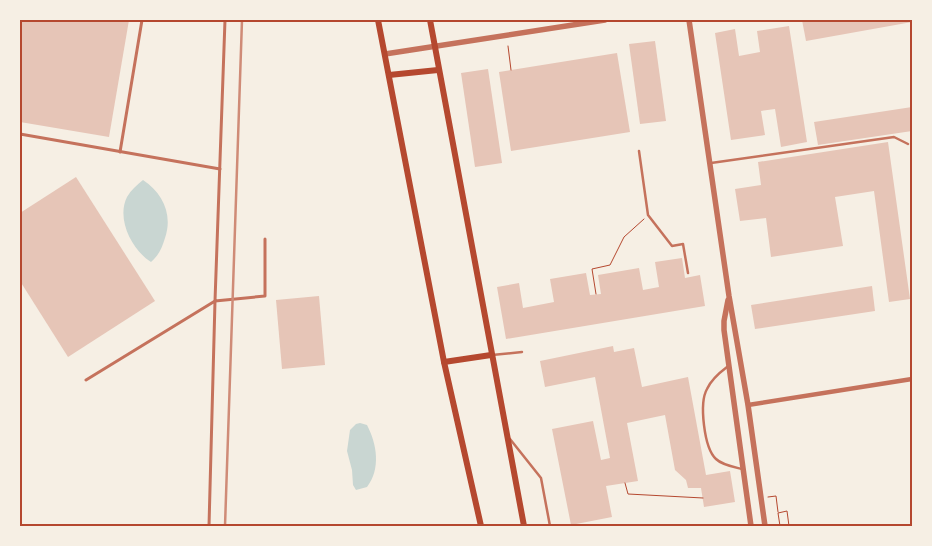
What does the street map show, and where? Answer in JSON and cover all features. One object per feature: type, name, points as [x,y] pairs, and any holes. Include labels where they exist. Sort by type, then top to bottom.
[{"type":"main road","points":[[378,20],[444,362],[481,526]]},
{"type":"main road","points":[[430,20],[524,526]]},
{"type":"main road","points":[[388,75],[438,70]]},
{"type":"main road","points":[[444,362],[491,355]]},
{"type":"street","points":[[120,152],[142,20]]},
{"type":"street","points":[[209,526],[225,20]]},
{"type":"street","points":[[385,54],[606,20]]},
{"type":"street","points":[[689,20],[765,526]]},
{"type":"street","points":[[20,134],[220,169]]},
{"type":"street","points":[[86,380],[215,301],[265,296],[265,239]]},
{"type":"street","points":[[729,296],[724,321],[751,526]]},
{"type":"street","points":[[748,405],[912,379]]},
{"type":"lane","points":[[710,163],[894,137],[908,144]]},
{"type":"lane","points":[[639,151],[648,215],[672,246],[682,244],[688,273]]},
{"type":"lane","points":[[491,355],[522,352]]},
{"type":"lane","points":[[729,366],[718,374],[707,389],[702,402],[708,445],[716,459],[732,467],[743,469]]},
{"type":"lane","points":[[506,435],[541,478],[550,526]]},
{"type":"path","points":[[508,46],[511,70]]},
{"type":"path","points":[[596,294],[592,269],[610,265],[624,236],[648,215]]},
{"type":"path","points":[[626,483],[628,494],[703,498]]},
{"type":"path","points":[[776,496],[780,526]]},
{"type":"path","points":[[778,512],[787,511],[789,526]]},
{"type":"shaded area","points":[[143,180],[161,198],[165,205],[168,221],[163,245],[151,262],[144,257],[132,242],[123,215],[127,197]]},
{"type":"shaded area","points":[[360,423],[367,425],[370,432],[375,448],[376,464],[367,487],[356,490],[353,485],[352,470],[347,451],[350,430]]},
{"type":"building","points":[[20,20],[129,20],[109,137],[20,122]]},
{"type":"building","points":[[802,20],[912,20],[912,22],[806,41]]},
{"type":"building","points":[[789,26],[807,142],[781,147],[775,109],[761,111],[765,135],[731,140],[715,33],[735,29],[739,56],[760,52],[757,31]]},
{"type":"building","points":[[655,41],[666,121],[640,124],[629,44]]},
{"type":"building","points":[[617,53],[630,132],[511,151],[499,72]]},
{"type":"building","points":[[488,69],[502,163],[475,167],[461,73]]},
{"type":"building","points":[[912,107],[912,131],[818,145],[814,122]]},
{"type":"building","points":[[888,142],[910,299],[889,302],[874,191],[835,197],[843,246],[771,257],[766,218],[740,221],[735,189],[761,185],[758,162]]},
{"type":"building","points":[[76,177],[155,301],[68,357],[20,281],[20,213]]},
{"type":"building","points":[[682,258],[685,278],[700,275],[705,306],[506,339],[497,287],[519,283],[523,308],[554,302],[550,279],[586,273],[590,295],[601,294],[598,275],[639,268],[643,290],[659,287],[655,262]]},
{"type":"building","points":[[872,286],[875,311],[755,329],[751,305]]},
{"type":"building","points":[[319,296],[325,365],[282,369],[276,300]]},
{"type":"building","points":[[613,346],[614,352],[634,348],[642,387],[688,377],[706,475],[730,471],[735,502],[704,507],[701,488],[688,488],[686,480],[675,470],[665,415],[627,423],[638,481],[606,486],[612,517],[571,525],[552,429],[593,421],[601,460],[610,458],[595,377],[545,387],[540,361]]},
{"type":"railway","points":[[225,526],[242,20]]}]
